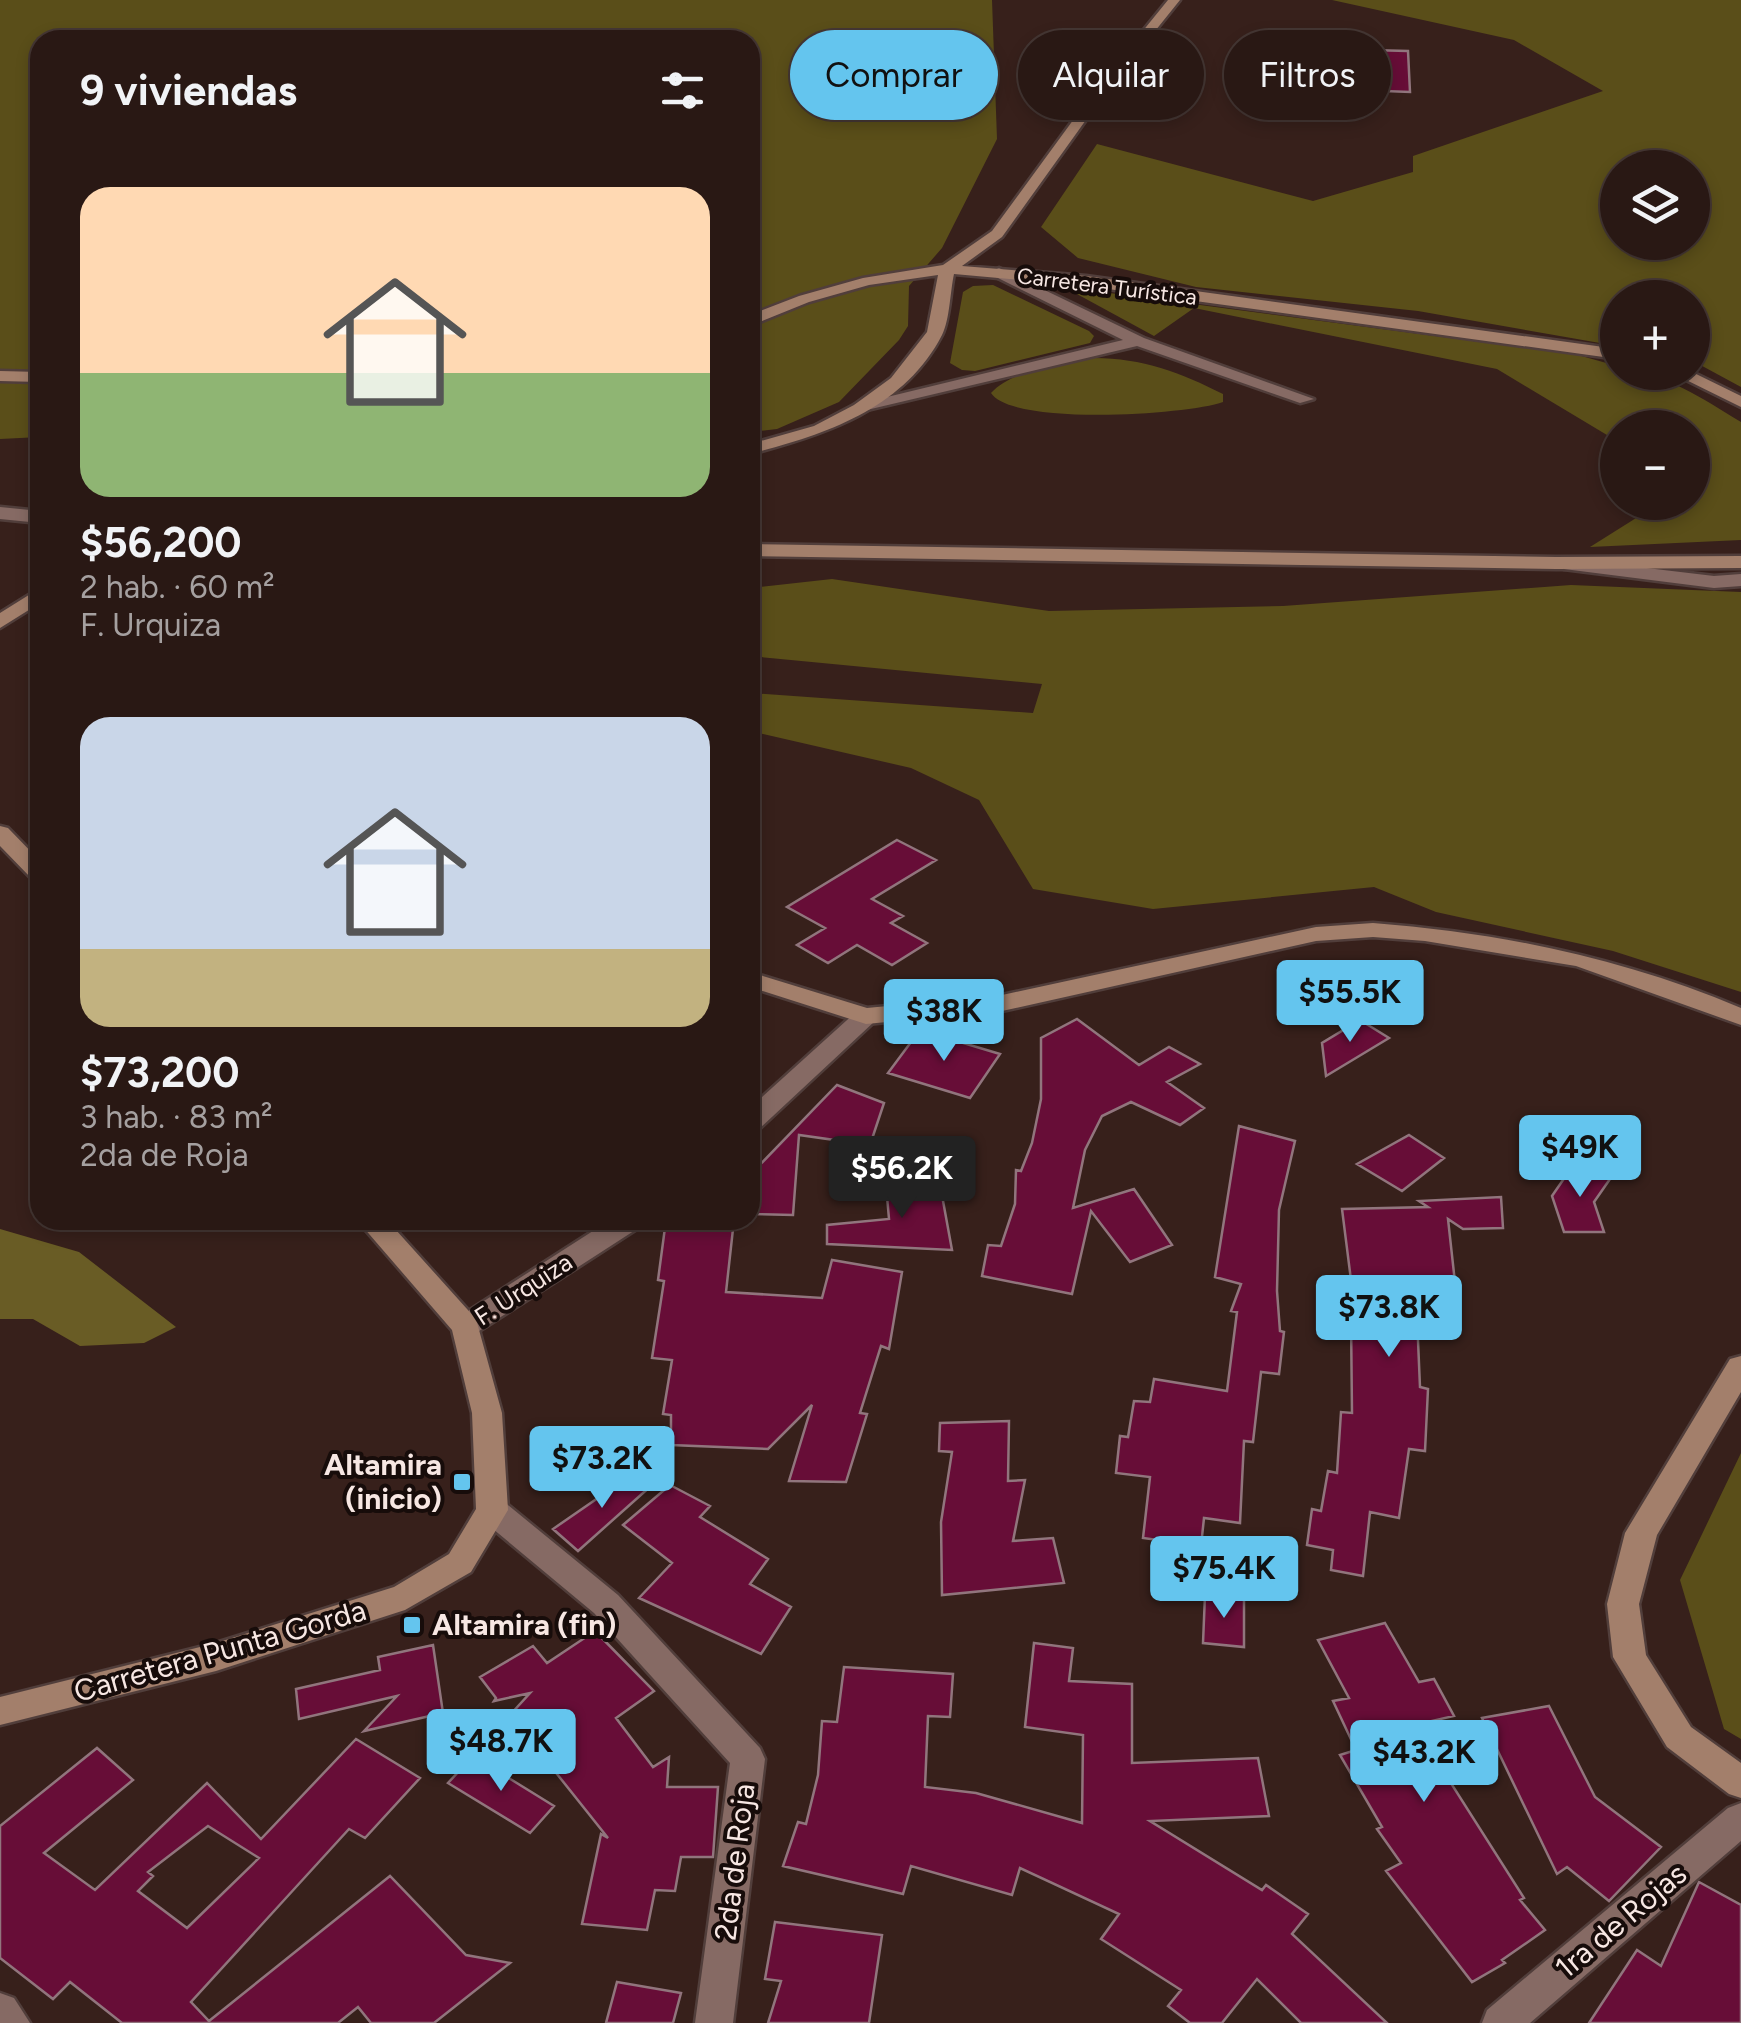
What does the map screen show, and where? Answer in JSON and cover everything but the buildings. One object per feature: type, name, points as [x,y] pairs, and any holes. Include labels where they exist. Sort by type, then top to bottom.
[{"type":"main road","name":"Carretera Turística","points":[[947,269],[1007,247],[1102,90],[1174,0]]},
{"type":"main road","points":[[1007,247],[1086,281]]},
{"type":"main road","name":"Carretera Turística","points":[[947,269],[1086,281],[1600,352]]},
{"type":"main road","points":[[760,317],[804,299],[868,281],[947,269],[935,333],[897,382],[860,409],[820,430],[760,446]]},
{"type":"main road","points":[[0,376],[30,378]]},
{"type":"main road","points":[[1710,387],[1741,402]]},
{"type":"main road","points":[[760,550],[1049,552],[1556,564],[1741,562]]},
{"type":"main road","points":[[0,622],[30,601]]},
{"type":"main road","points":[[0,833],[30,864]]},
{"type":"main road","points":[[760,982],[866,1016],[1002,1003],[1316,934],[1373,930],[1424,934],[1580,959],[1682,992],[1741,1017]]},
{"type":"main road","points":[[379,1230],[466,1326],[488,1412],[492,1510]]},
{"type":"main road","points":[[1741,1367],[1641,1533],[1623,1604],[1630,1658],[1678,1738],[1741,1783]]},
{"type":"main road","name":"Carretera Punta Gorda","points":[[0,1711],[216,1658],[405,1597],[460,1563],[492,1510]]},
{"type":"street","points":[[999,274],[1138,341],[1306,399]]},
{"type":"street","points":[[860,409],[1138,341]]},
{"type":"street","points":[[0,513],[30,516]]},
{"type":"street","points":[[1556,564],[1714,582],[1741,580]]},
{"type":"street","points":[[760,1114],[866,1016]]},
{"type":"street","name":"F. Urquiza","points":[[466,1326],[615,1230]]},
{"type":"street","name":"2da de Roja","points":[[492,1510],[606,1604],[748,1759],[714,2023]]},
{"type":"street","name":"1ra de Rojas","points":[[1501,2023],[1741,1819]]},
{"type":"street","points":[[0,2011],[11,2023]]},
{"type":"shaded area","points":[[0,0],[992,0],[993,30],[790,30],[790,120],[996,120],[997,139],[942,248],[909,286],[908,326],[899,340],[839,402],[777,429],[760,431],[760,30],[30,30],[30,438],[0,439]]},
{"type":"shaded area","points":[[1332,0],[1741,0],[1741,387],[1710,370],[1710,280],[1600,280],[1600,343],[1418,311],[1196,287],[1078,258],[1041,227],[1097,144],[1313,201],[1413,172],[1413,156],[1603,91],[1514,40]]},
{"type":"shaded area","points":[[993,285],[1094,336],[1090,343],[975,371],[962,370],[950,363],[963,292],[973,286]]},
{"type":"shaded area","points":[[1064,287],[1578,355],[1600,361],[1600,390],[1685,390],[1741,422],[1741,540],[1590,547],[1633,520],[1710,520],[1710,410],[1600,410],[1600,431],[1497,369],[1194,308],[1154,336]]},
{"type":"shaded area","points":[[1090,358],[1142,363],[1175,373],[1223,394],[1223,402],[1139,414],[1064,414],[1006,403],[991,393],[1024,373]]},
{"type":"shaded area","points":[[832,579],[1049,611],[1283,606],[1571,585],[1741,592],[1741,992],[1613,951],[1436,912],[1374,887],[1153,909],[1033,889],[979,800],[911,768],[760,733],[760,694],[1033,713],[1042,684],[760,657],[760,587]]},
{"type":"shaded area","points":[[0,1229],[79,1252],[176,1327],[144,1343],[80,1346],[33,1319],[0,1319]]},
{"type":"shaded area","points":[[1741,1453],[1741,1739],[1724,1729],[1680,1580]]},
{"type":"place","name":"Altamira (inicio)","points":[[462,1482]]},
{"type":"place","name":"Altamira (fin)","points":[[412,1625]]}]
